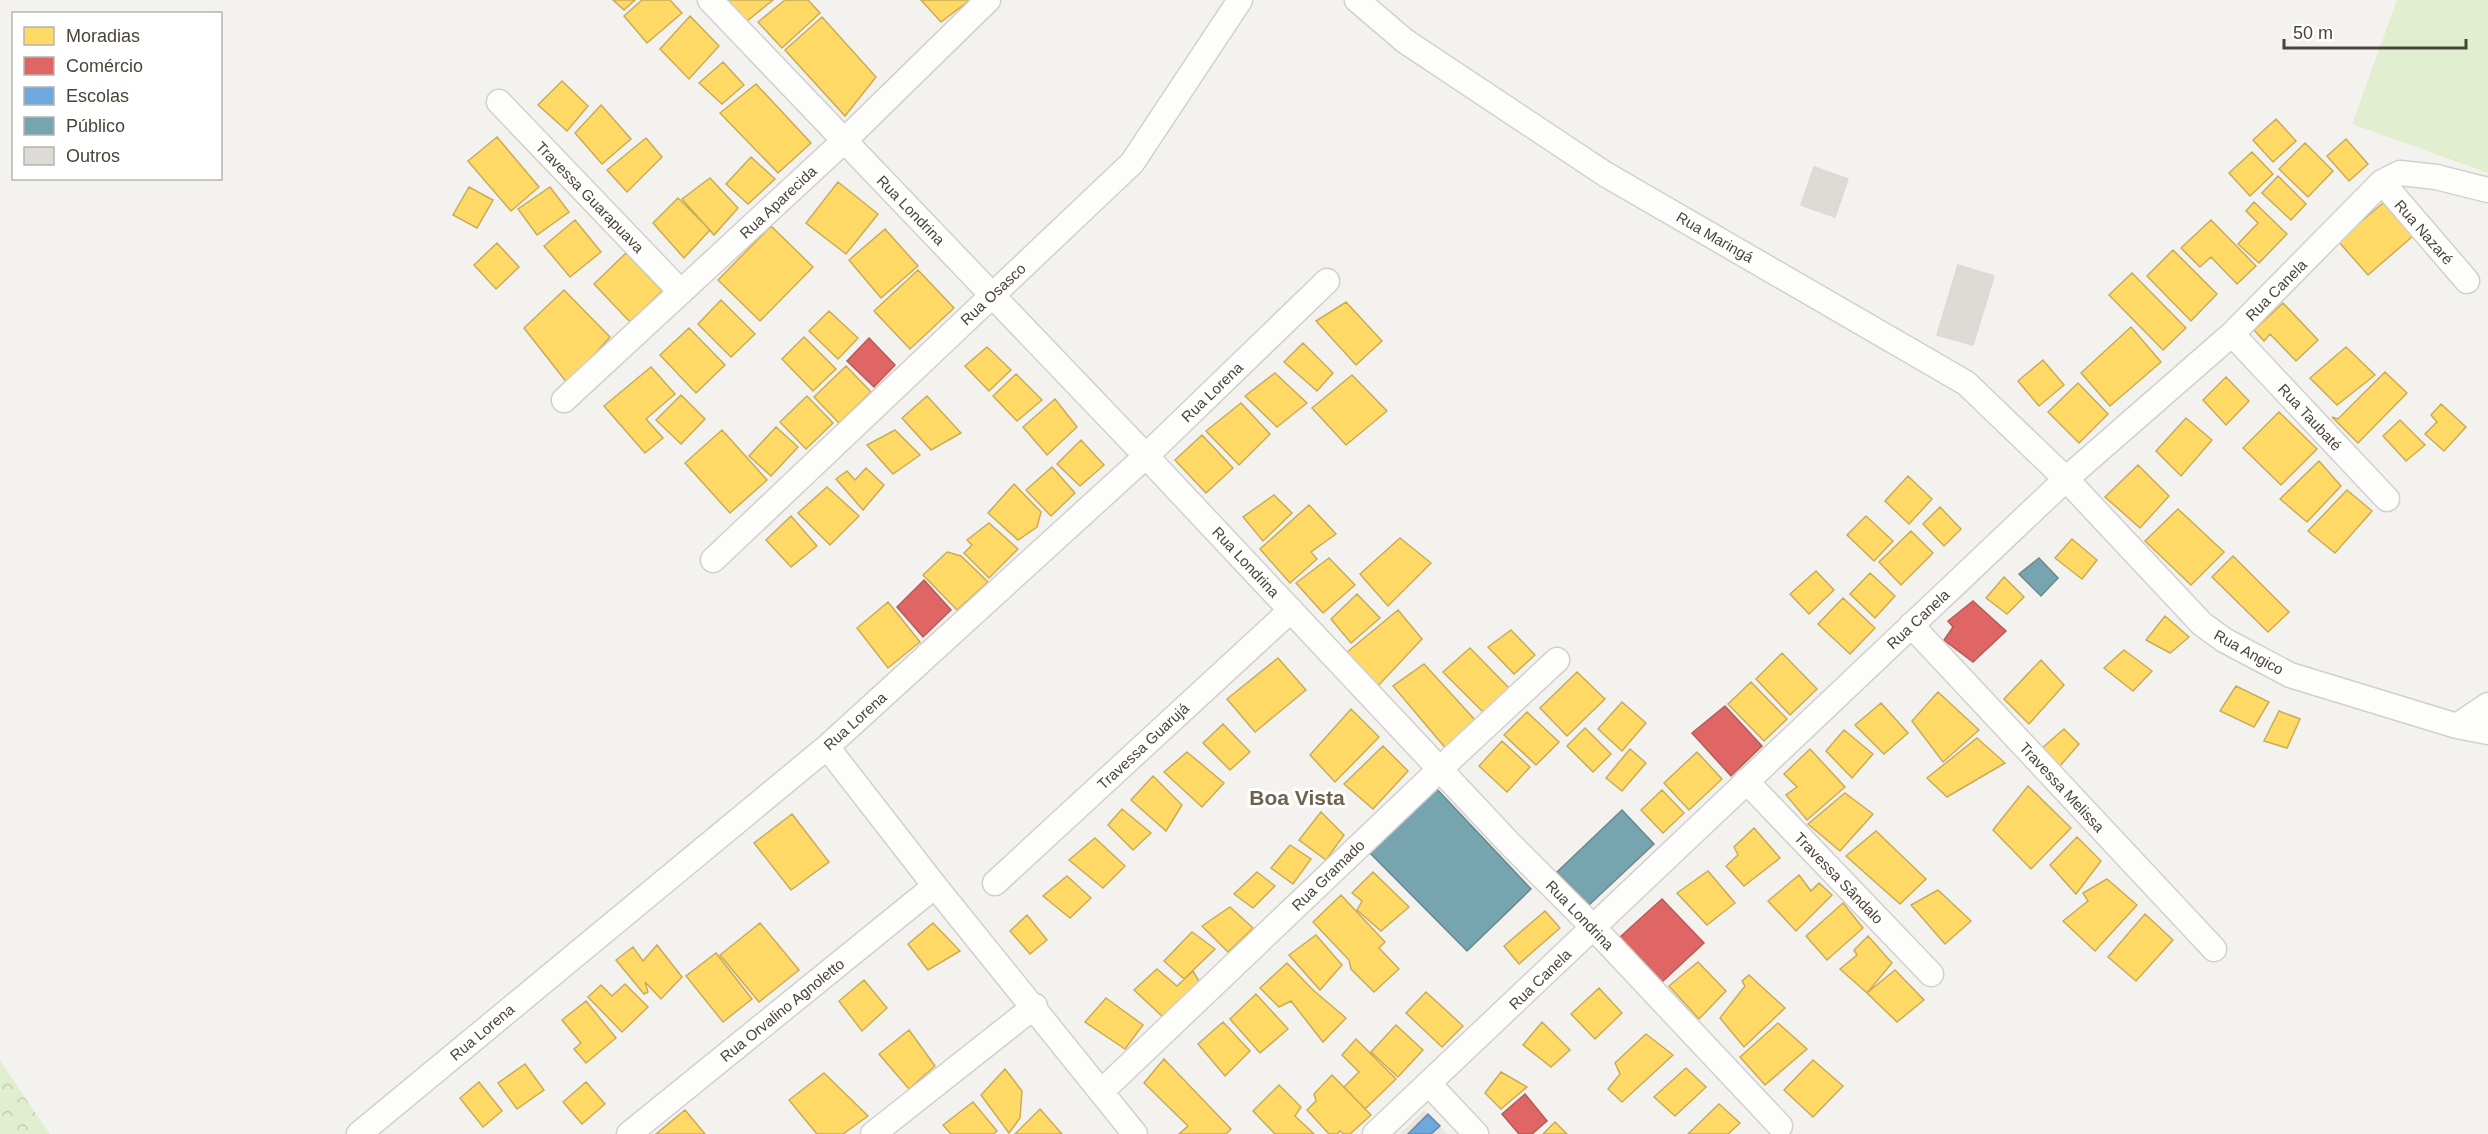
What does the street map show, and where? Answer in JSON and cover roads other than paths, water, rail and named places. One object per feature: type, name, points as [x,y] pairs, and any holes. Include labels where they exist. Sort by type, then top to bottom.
[{"type":"street","name":"Rua Londrina","points":[[710,0],[1146,456],[1780,1126]]},
{"type":"street","name":"Rua Aparecida","points":[[564,400],[845,140],[988,0]]},
{"type":"street","name":"Rua Osasco","points":[[713,560],[1132,163],[1240,0]]},
{"type":"street","name":"Rua Maringá","points":[[1357,0],[1405,41],[1605,174],[1966,383],[2066,479]]},
{"type":"street","name":"Travessa Guarapuava","points":[[499,102],[681,292]]},
{"type":"street","name":"Rua Canela","points":[[1375,1134],[2066,479],[2232,334],[2382,182],[2400,173],[2436,177],[2488,190]]},
{"type":"street","name":"Rua Nazaré","points":[[2382,182],[2467,281]]},
{"type":"street","name":"Rua Lorena","points":[[359,1134],[827,747],[1146,456],[1327,281]]},
{"type":"street","name":"Rua Taubaté","points":[[2232,334],[2387,499]]},
{"type":"street","name":"Rua Angico","points":[[2066,479],[2202,624],[2224,640],[2290,675],[2457,726],[2488,732]]},
{"type":"street","name":"Travessa Guarujá","points":[[995,883],[1291,610]]},
{"type":"street","name":"Travessa Melissa","points":[[1911,625],[2214,949]]},
{"type":"street","name":"Rua Gramado","points":[[1101,1092],[1557,660]]},
{"type":"street","points":[[2457,726],[2488,705]]},
{"type":"street","points":[[827,747],[935,886],[1035,1006],[1135,1134]]},
{"type":"street","name":"Travessa Sândalo","points":[[1746,781],[1931,974]]},
{"type":"street","name":"Rua Orvalino Agnoletto","points":[[629,1134],[935,886]]},
{"type":"street","points":[[873,1134],[1035,1006]]},
{"type":"street","points":[[1429,1084],[1476,1134]]},
{"type":"district","name":"Boa Vista","points":[[1297,797]]}]
